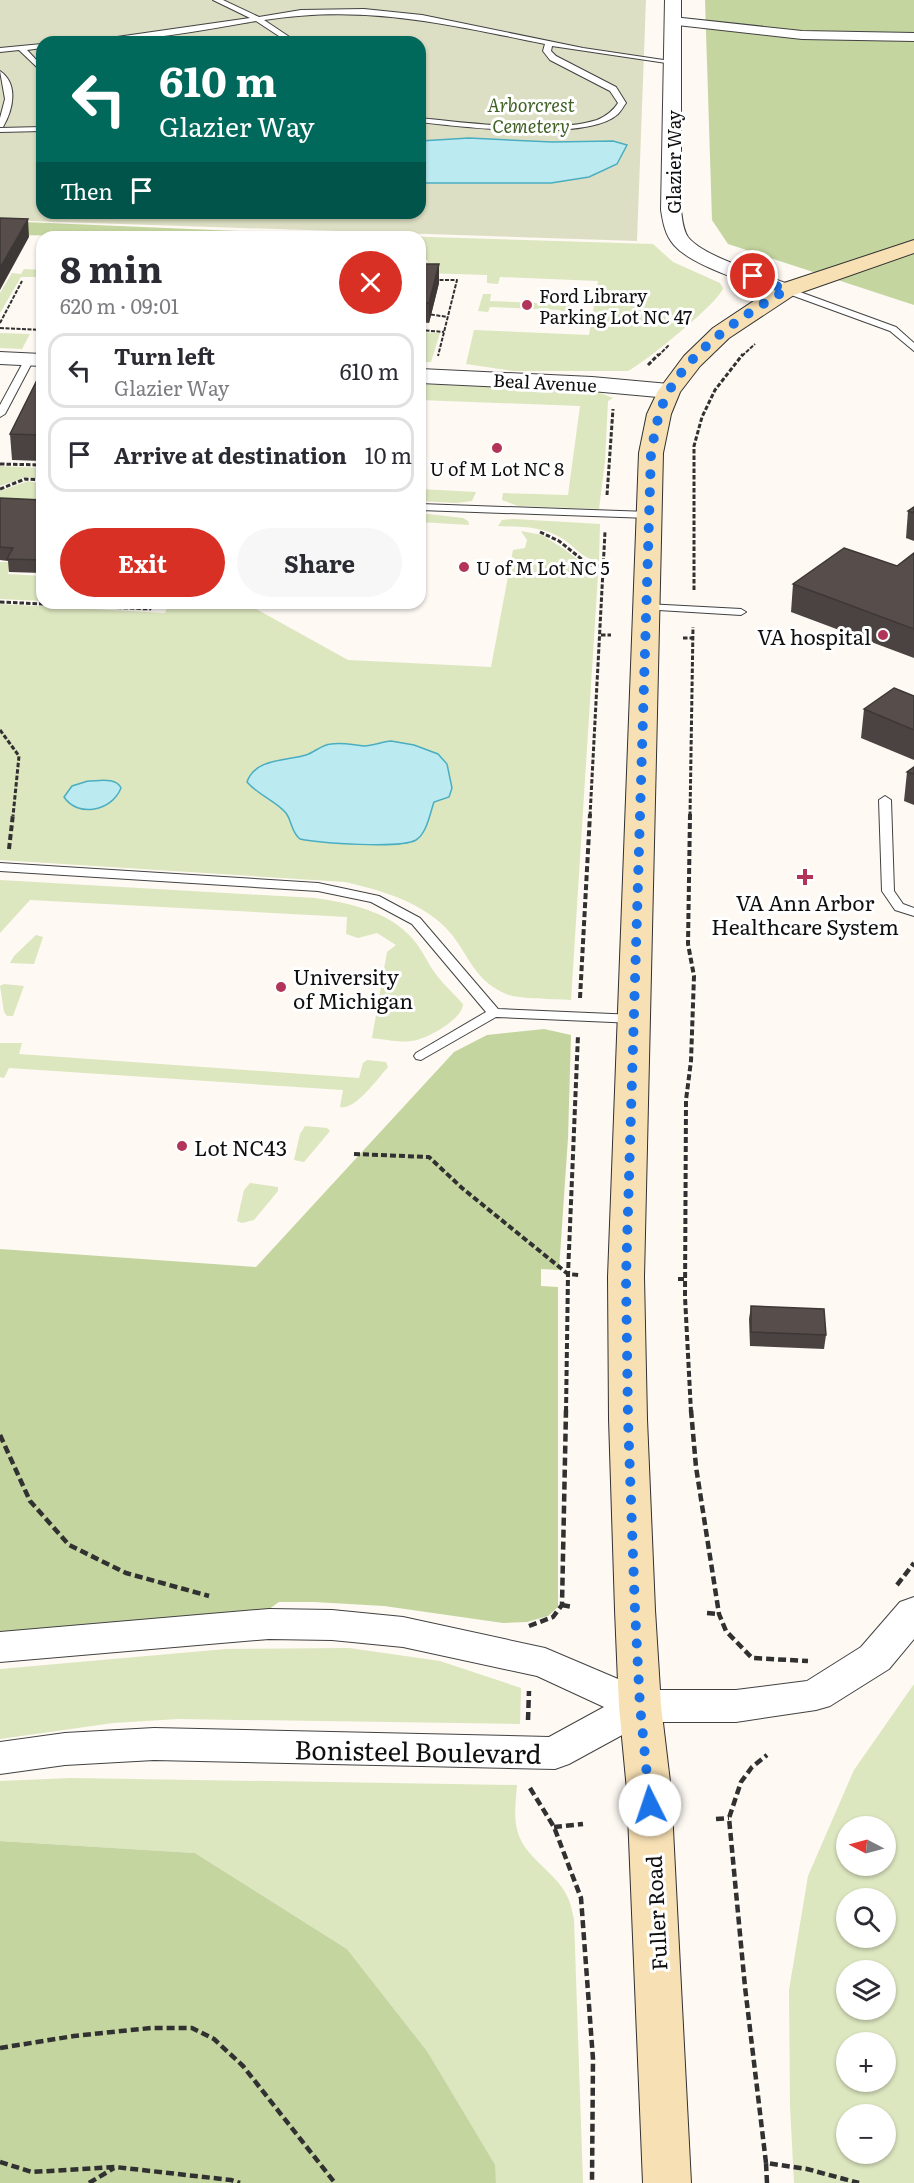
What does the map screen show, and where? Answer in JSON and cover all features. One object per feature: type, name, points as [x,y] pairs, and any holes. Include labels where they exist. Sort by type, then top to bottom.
[{"type":"main road","name":"Fuller Road","points":[[667,2183],[649,1790],[640,1706],[628,1419],[626,1300],[651,453],[659,414],[669,391],[692,361],[721,333],[786,290],[914,246]]},
{"type":"street","name":"Glazier Way","points":[[673,0],[671,210],[674,229],[682,243],[703,255],[786,290]]},
{"type":"street","points":[[673,21],[802,35],[914,37]]},
{"type":"street","points":[[0,358],[35,359]]},
{"type":"street","name":"Beal Avenue","points":[[428,371],[669,391]]},
{"type":"street","points":[[0,1647],[269,1624],[344,1626],[403,1632],[545,1663],[640,1706],[736,1706],[816,1695],[875,1658],[904,1600]]},
{"type":"street","name":"Bonisteel Boulevard","points":[[0,1758],[65,1749],[154,1744],[555,1753],[640,1706]]},
{"type":"lane","points":[[217,0],[256,18],[284,36]]},
{"type":"lane","points":[[141,36],[301,12],[337,10],[392,13],[622,56],[673,62]]},
{"type":"lane","points":[[426,120],[537,128],[584,124],[613,115],[622,103],[613,89],[553,58],[547,51],[549,43]]},
{"type":"lane","points":[[1,49],[36,47]]},
{"type":"lane","points":[[21,48],[36,64]]},
{"type":"lane","points":[[0,73],[9,89],[8,110],[0,125]]},
{"type":"lane","points":[[0,130],[36,129]]},
{"type":"lane","points":[[786,290],[893,328],[914,348]]},
{"type":"lane","points":[[0,414],[35,359]]},
{"type":"lane","points":[[426,507],[649,515]]},
{"type":"lane","points":[[646,607],[741,612]]},
{"type":"lane","points":[[885,800],[888,891],[899,907],[914,912]]},
{"type":"lane","points":[[3,866],[318,887],[375,899],[416,921],[494,1013]]},
{"type":"lane","points":[[421,1056],[494,1013],[635,1019]]},
{"type":"path","points":[[428,371],[444,332],[457,280],[431,279]]},
{"type":"path","points":[[0,323],[22,281]]},
{"type":"path","points":[[426,314],[448,317]]},
{"type":"path","points":[[0,328],[36,330]]},
{"type":"path","points":[[426,330],[444,332]]},
{"type":"path","points":[[759,340],[732,367],[709,400],[698,425],[694,446],[694,610],[688,944],[694,976],[691,1061],[686,1100],[686,1347],[696,1467],[719,1614],[726,1631],[752,1658],[815,1661]]},
{"type":"path","points":[[0,464],[36,465]]},
{"type":"path","points":[[0,489],[25,479],[36,480]]},
{"type":"path","points":[[532,531],[541,532],[559,541],[589,565],[604,567]]},
{"type":"path","points":[[0,602],[36,604]]},
{"type":"path","points":[[601,635],[610,635]]},
{"type":"path","points":[[683,638],[692,638]]},
{"type":"path","points":[[0,730],[19,756],[3,866]]},
{"type":"path","points":[[354,1154],[429,1157],[462,1188],[568,1274],[579,1275]]},
{"type":"path","points":[[678,1279],[685,1279]]},
{"type":"path","points":[[0,1435],[30,1501],[69,1545],[126,1573],[216,1597]]},
{"type":"path","points":[[904,1600],[914,1563]]},
{"type":"path","points":[[562,1605],[573,1607]]},
{"type":"path","points":[[707,1613],[719,1614]]},
{"type":"path","points":[[519,1628],[528,1626]]},
{"type":"path","points":[[528,1724],[529,1688]]},
{"type":"path","points":[[767,1755],[752,1765],[734,1794],[729,1818],[767,2183]]},
{"type":"path","points":[[530,1788],[554,1827],[581,1898],[593,2059],[592,2183]]},
{"type":"path","points":[[716,1819],[729,1818]]},
{"type":"path","points":[[554,1827],[583,1824]]},
{"type":"path","points":[[0,2048],[74,2036],[151,2028],[192,2028],[214,2039],[243,2066],[335,2183]]},
{"type":"path","points":[[0,2162],[32,2172],[115,2167],[231,2180],[240,2183]]},
{"type":"path","points":[[766,2163],[807,2169],[859,2183]]},
{"type":"path","points":[[89,2183],[115,2167]]},
{"type":"green space","name":"Arborcrest Cemetery","points":[[0,0],[646,0],[637,241],[426,234],[426,231],[334,231],[0,220]]},
{"type":"green space","points":[[705,0],[914,0],[914,305],[728,244],[712,220]]},
{"type":"green space","points":[[0,221],[238,231],[36,231],[36,235],[0,235]]},
{"type":"green space","points":[[426,237],[653,244],[673,262],[720,283],[723,288],[696,318],[628,371],[514,371],[466,364],[474,330],[589,335],[598,281],[500,277],[498,284],[487,283],[487,275],[426,273],[428,261],[426,260]]},
{"type":"green space","points":[[24,269],[36,270],[36,277],[21,277],[0,313],[0,293],[12,273],[21,274]]},
{"type":"green space","points":[[483,294],[491,294],[490,301],[562,304],[565,298],[573,299],[570,316],[560,316],[561,310],[490,307],[488,312],[478,311]]},
{"type":"green space","points":[[426,332],[440,333],[431,362],[426,362]]},
{"type":"green space","points":[[0,333],[30,334],[22,349],[0,348]]},
{"type":"green space","points":[[426,384],[598,392],[613,398],[608,401],[605,461],[599,509],[518,506],[502,500],[503,493],[568,495],[580,406],[426,400]]},
{"type":"green space","points":[[0,466],[36,468],[36,478],[26,477],[0,486]]},
{"type":"green space","points":[[28,481],[36,483],[36,500],[33,506],[0,505],[0,491]]},
{"type":"green space","points":[[426,489],[476,492],[472,501],[456,503],[426,501]]},
{"type":"green space","points":[[426,514],[463,518],[468,521],[469,525],[426,522]]},
{"type":"green space","points":[[502,520],[600,524],[599,561],[584,556],[563,539],[548,532],[532,528],[498,526]]},
{"type":"green space","points":[[521,531],[542,535],[598,575],[571,1000],[519,997],[494,988],[477,972],[453,936],[435,918],[411,903],[358,885],[345,882],[0,860],[0,604],[36,606],[36,609],[165,613],[167,609],[256,609],[348,660],[491,667],[513,550],[525,548],[527,540]]},
{"type":"green space","points":[[0,562],[11,562],[8,574],[36,576],[36,601],[0,599]]},
{"type":"green space","points":[[0,880],[315,898],[354,906],[380,915],[402,929],[416,943],[438,977],[463,1004],[451,1022],[418,1040],[397,1041],[372,1038],[387,952],[396,945],[377,933],[358,938],[346,934],[347,917],[30,900],[0,933]]},
{"type":"green space","points":[[36,935],[43,937],[34,964],[10,963],[14,956]]},
{"type":"green space","points":[[4,984],[24,986],[13,1016],[7,1016],[4,1012],[0,986]]},
{"type":"green space","points":[[544,1029],[571,1035],[568,1138],[559,1270],[541,1269],[541,1286],[558,1287],[558,1607],[548,1616],[527,1622],[503,1623],[384,1606],[279,1602],[265,1612],[0,1635],[0,1249],[256,1267],[454,1052],[487,1035]]},
{"type":"green space","points":[[0,1043],[22,1043],[19,1054],[359,1078],[363,1063],[367,1060],[386,1062],[388,1067],[359,1099],[346,1107],[340,1107],[343,1090],[9,1068],[4,1078],[0,1077]]},
{"type":"green space","points":[[305,1126],[327,1128],[330,1131],[304,1162],[294,1160],[300,1134]]},
{"type":"green space","points":[[250,1183],[278,1187],[278,1191],[254,1220],[242,1223],[237,1221],[244,1190]]},
{"type":"green space","points":[[349,1648],[440,1661],[521,1688],[520,1724],[178,1719],[113,1723],[0,1739],[0,1669],[226,1649]]},
{"type":"green space","points":[[914,1684],[914,2183],[794,2183],[790,2105],[789,1990],[808,1876],[854,1770]]},
{"type":"green space","points":[[71,1778],[517,1785],[515,1815],[518,1833],[527,1850],[562,1887],[570,1902],[574,1919],[583,2183],[496,2183],[494,2165],[427,2051],[347,1949],[195,1853],[0,1841],[0,1781]]},
{"type":"green space","points":[[0,1841],[195,1853],[347,1949],[427,2051],[495,2165],[496,2183],[0,2183]]},
{"type":"water","points":[[469,138],[552,142],[613,141],[627,145],[617,164],[589,177],[551,183],[426,183],[426,141]]},
{"type":"water","points":[[391,741],[414,745],[438,754],[447,764],[452,788],[449,797],[434,802],[420,837],[407,843],[360,844],[300,839],[286,813],[247,782],[251,774],[264,764],[306,755],[327,745],[339,743],[367,746]]},
{"type":"water","points":[[88,781],[111,781],[121,788],[110,802],[94,809],[78,808],[70,804],[64,797],[72,786]]},
{"type":"building","points":[[0,218],[28,219],[0,268]]},
{"type":"building","points":[[426,264],[439,264],[429,303],[426,303]]},
{"type":"building","points":[[36,382],[36,435],[10,434]]},
{"type":"building","points":[[0,498],[36,500],[36,560],[7,559],[13,548],[0,547]]},
{"type":"building","points":[[844,548],[897,566],[914,553],[914,629],[793,584]]},
{"type":"building","points":[[894,688],[914,696],[914,730],[864,709]]},
{"type":"building","points":[[914,767],[914,774],[907,772]]},
{"type":"building","points":[[751,1306],[824,1309],[826,1335],[751,1332]]},
{"type":"place","name":"Ford Library Parking Lot NC 47","points":[[527,305]]},
{"type":"place","name":"U of M Lot NC 8","points":[[497,448]]},
{"type":"place","name":"U of M Lot NC 5","points":[[464,567]]},
{"type":"place","name":"VA hospital","points":[[883,635]]},
{"type":"place","name":"VA Ann Arbor Healthcare System","points":[[805,877]]},
{"type":"place","name":"University of Michigan","points":[[281,987]]},
{"type":"place","name":"Lot NC43","points":[[182,1146]]},
{"type":"route","points":[[650,1805],[640,1706],[635,1610],[628,1419],[626,1277],[651,453],[659,414],[669,391],[692,361],[721,333],[786,290],[753,276]]}]
